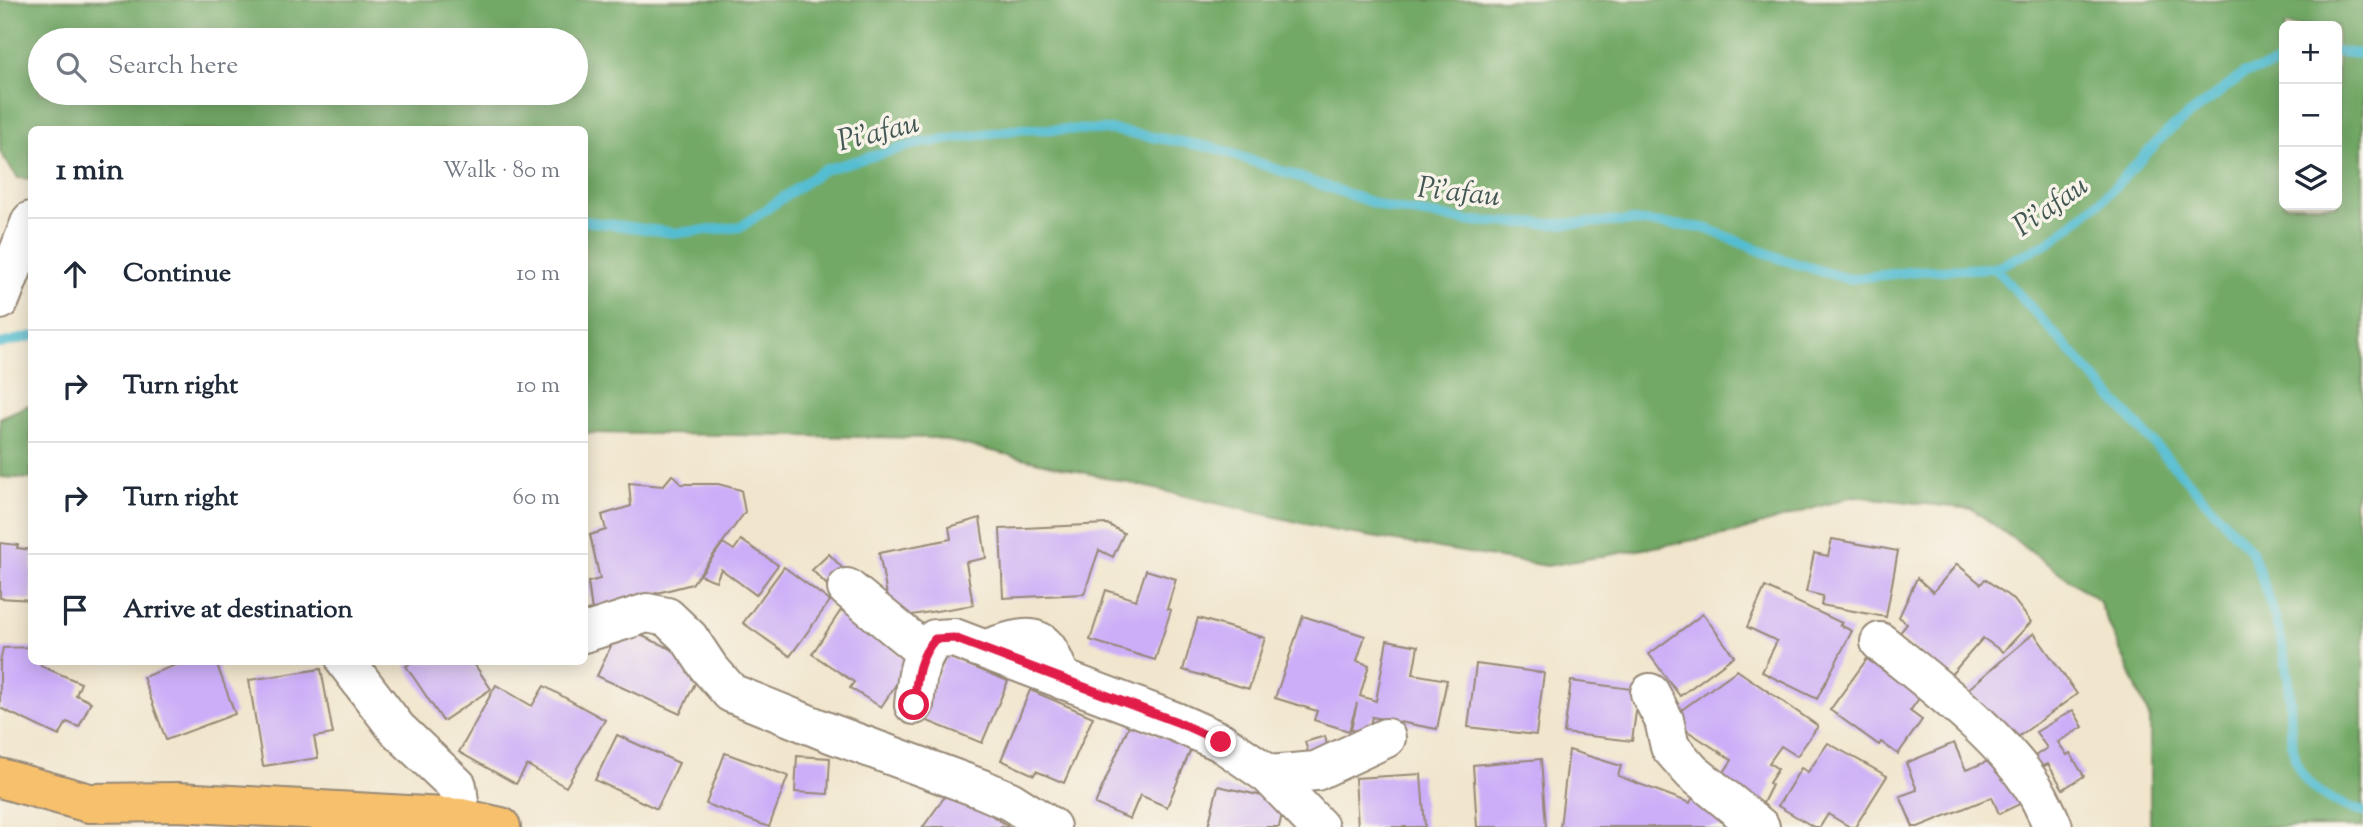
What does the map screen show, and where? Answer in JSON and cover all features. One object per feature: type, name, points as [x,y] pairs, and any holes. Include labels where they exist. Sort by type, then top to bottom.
[{"type":"main road","points":[[0,778],[89,803],[178,803],[242,816],[461,818],[501,827]]},
{"type":"street","points":[[0,300],[28,229]]},
{"type":"street","points":[[847,589],[924,651]]},
{"type":"street","points":[[588,632],[647,613],[667,617],[689,638],[709,668],[731,693],[982,789],[1010,801],[1051,827]]},
{"type":"street","points":[[914,705],[918,670],[924,651],[935,639],[954,638],[1177,722],[1221,742],[1269,775],[1319,827]]},
{"type":"street","points":[[1880,642],[1977,724],[2010,759],[2039,796],[2053,827]]},
{"type":"street","points":[[348,665],[397,729],[457,786],[461,818]]},
{"type":"street","points":[[1650,693],[1664,720],[1670,747],[1692,772],[1760,827]]},
{"type":"street","points":[[1269,775],[1316,771],[1386,738]]},
{"type":"green space","points":[[0,0],[2363,0],[2363,472],[2354,503],[2363,545],[2363,827],[2150,827],[2150,719],[2099,601],[1972,509],[1853,496],[1734,533],[1547,566],[1336,531],[936,438],[588,433],[588,126],[28,126],[28,179],[18,178],[0,152]]},
{"type":"green space","points":[[28,405],[28,479],[0,477],[0,418]]},
{"type":"building","points":[[672,475],[681,484],[718,484],[741,490],[745,512],[692,584],[626,601],[593,619],[588,582],[600,579],[590,535],[606,530],[602,515],[631,506],[629,483],[663,486]]},
{"type":"building","points":[[980,518],[986,558],[966,562],[973,605],[906,616],[890,611],[879,553],[951,539],[949,527]]},
{"type":"building","points":[[1107,524],[1124,533],[1113,557],[1099,550],[1084,594],[1003,598],[1000,529]]},
{"type":"building","points":[[1832,539],[1898,551],[1886,617],[1821,605],[1823,596],[1806,592],[1814,553],[1828,556]]},
{"type":"building","points":[[741,540],[778,565],[756,595],[721,569],[716,581],[700,575],[723,543],[734,550]]},
{"type":"building","points":[[0,543],[18,545],[17,548],[28,549],[28,600],[0,598]]},
{"type":"building","points":[[829,554],[847,573],[831,589],[812,570]]},
{"type":"building","points":[[1957,564],[1981,584],[1985,579],[2014,600],[2031,622],[2003,652],[1983,638],[1949,677],[1898,635],[1907,624],[1899,617],[1917,578],[1933,592]]},
{"type":"building","points":[[784,567],[830,601],[790,656],[743,623]]},
{"type":"building","points":[[1146,570],[1176,579],[1167,609],[1171,610],[1155,660],[1090,640],[1106,590],[1136,600]]},
{"type":"building","points":[[1765,587],[1842,623],[1840,625],[1852,631],[1817,699],[1762,672],[1777,641],[1747,627]]},
{"type":"building","points":[[841,610],[897,645],[893,651],[911,662],[881,707],[850,688],[854,682],[812,654]]},
{"type":"building","points":[[1703,614],[1734,656],[1680,696],[1649,654]]},
{"type":"building","points":[[1303,616],[1365,636],[1357,661],[1369,665],[1360,696],[1376,701],[1387,640],[1418,646],[1413,674],[1447,680],[1437,729],[1372,717],[1368,733],[1351,730],[1357,703],[1349,731],[1314,720],[1317,711],[1275,698]]},
{"type":"building","points":[[1198,618],[1265,638],[1249,689],[1183,670]]},
{"type":"building","points":[[620,626],[680,653],[702,669],[680,714],[597,676]]},
{"type":"building","points":[[2034,633],[2077,694],[2011,742],[1967,690]]},
{"type":"building","points":[[28,647],[28,665],[41,665],[81,683],[76,695],[91,702],[79,727],[67,722],[59,736],[0,708],[0,662],[3,648]]},
{"type":"building","points":[[946,656],[1008,681],[982,743],[920,718]]},
{"type":"building","points":[[1867,659],[1920,697],[1910,711],[1922,720],[1898,754],[1881,742],[1879,745],[1830,710]]},
{"type":"building","points":[[1476,664],[1544,673],[1536,735],[1468,727]]},
{"type":"building","points":[[176,665],[217,665],[235,714],[166,740],[143,677]]},
{"type":"building","points":[[475,665],[491,689],[443,721],[406,666]]},
{"type":"building","points":[[321,669],[333,734],[314,737],[318,758],[263,766],[249,680]]},
{"type":"building","points":[[1737,670],[1818,726],[1797,756],[1781,746],[1769,763],[1778,769],[1769,783],[1772,785],[1761,807],[1719,780],[1732,760],[1669,719]]},
{"type":"building","points":[[1571,681],[1639,690],[1632,741],[1564,733]]},
{"type":"building","points":[[496,685],[532,706],[544,686],[605,720],[566,787],[527,765],[516,784],[459,752]]},
{"type":"building","points":[[1030,690],[1093,717],[1064,783],[1036,771],[1034,775],[1001,760]]},
{"type":"building","points":[[2073,710],[2083,727],[2058,742],[2067,755],[2070,753],[2084,776],[2063,789],[2048,764],[2040,768],[2032,758],[2047,748],[2036,732]]},
{"type":"building","points":[[1130,723],[1191,749],[1167,807],[1140,795],[1130,819],[1095,804]]},
{"type":"building","points":[[617,735],[679,763],[657,809],[595,780]]},
{"type":"building","points":[[1325,736],[1328,749],[1309,755],[1305,742]]},
{"type":"building","points":[[1828,743],[1887,776],[1855,827],[1850,827],[1828,814],[1820,827],[1814,827],[1778,806],[1801,768],[1808,772]]},
{"type":"building","points":[[1954,743],[1966,770],[1991,760],[2024,802],[1999,814],[1992,797],[1913,827],[1900,796],[1917,790],[1906,763]]},
{"type":"building","points":[[1569,750],[1621,766],[1618,776],[1690,803],[1696,791],[1732,818],[1727,826],[1722,827],[1560,827]]},
{"type":"building","points":[[725,753],[788,776],[769,827],[706,804]]},
{"type":"building","points":[[797,756],[830,758],[828,794],[795,792]]},
{"type":"building","points":[[1541,759],[1546,827],[1477,827],[1473,765]]},
{"type":"building","points":[[1421,774],[1425,827],[1358,827],[1355,778]]},
{"type":"building","points":[[1218,786],[1285,801],[1279,827],[1208,827]]},
{"type":"building","points":[[951,788],[1009,827],[923,827]]},
{"type":"waterway","name":"Pi'afau","points":[[2342,52],[2363,54]]},
{"type":"waterway","name":"Pi'afau","points":[[588,222],[675,233],[741,227],[823,170],[916,144],[1020,129],[1113,130],[1215,148],[1388,208],[1468,221],[1553,224],[1632,221],[1705,228],[1781,259],[1848,279],[1918,271],[1995,268],[2050,242],[2104,198],[2167,132],[2245,73],[2279,64]]},
{"type":"waterway","points":[[1995,268],[2252,552],[2282,644],[2288,676],[2292,744],[2300,770],[2319,792],[2363,812]]},
{"type":"waterway","name":"Pi'afau","points":[[0,344],[28,337]]},
{"type":"route","points":[[914,705],[918,670],[924,651],[935,639],[954,638],[1177,722],[1221,742]]}]
